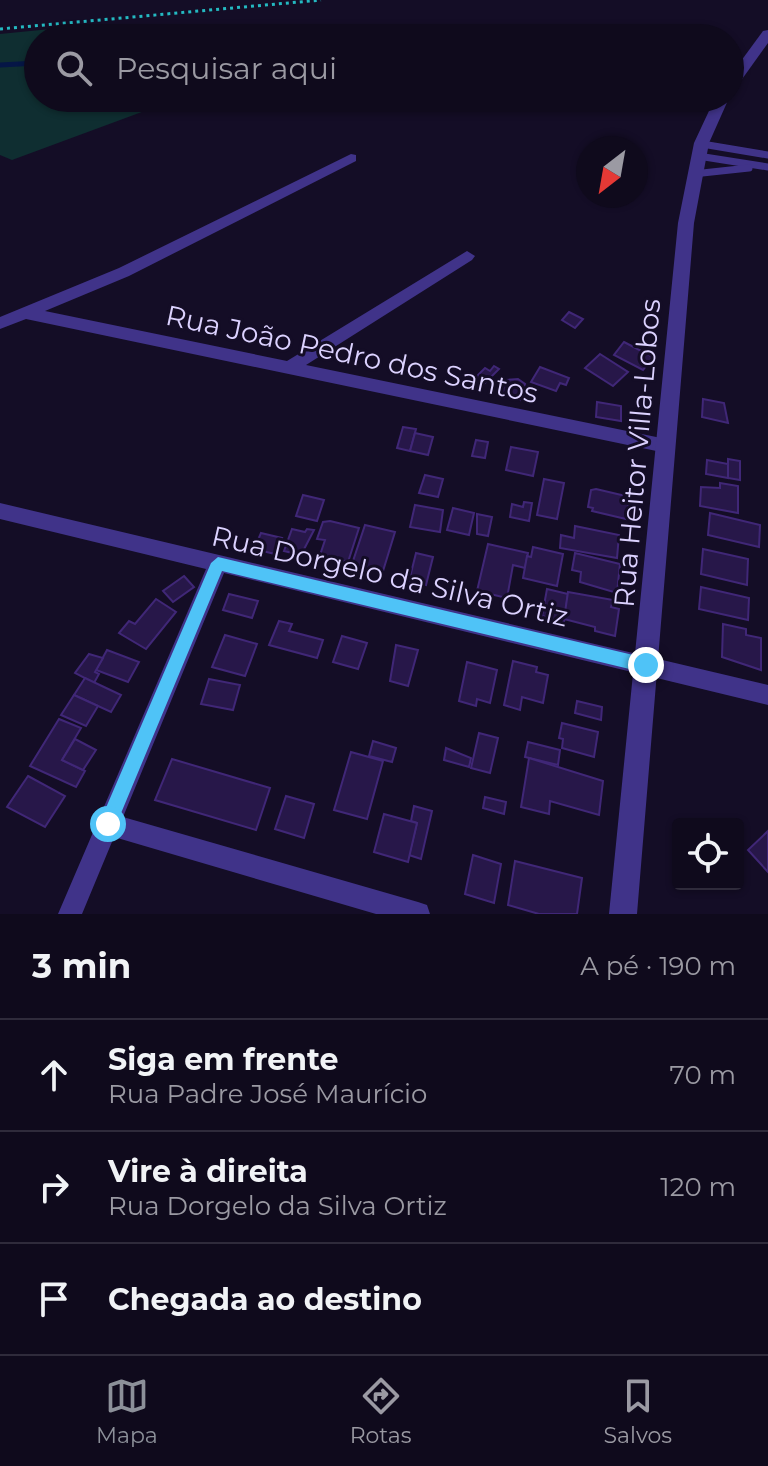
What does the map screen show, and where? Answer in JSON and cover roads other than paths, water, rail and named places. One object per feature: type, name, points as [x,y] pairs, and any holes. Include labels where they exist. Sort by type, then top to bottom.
[{"type":"street","points":[[744,67],[768,34]]},
{"type":"street","name":"Rua Heitor Villa-Lobos","points":[[623,914],[666,446],[697,158],[716,112]]},
{"type":"street","points":[[0,323],[136,266],[351,158]]},
{"type":"street","points":[[288,368],[467,256]]},
{"type":"street","name":"Rua João Pedro dos Santos","points":[[27,313],[666,446]]},
{"type":"street","name":"Rua Dorgelo da Silva Ortiz","points":[[0,511],[768,695]]},
{"type":"street","points":[[70,914],[218,563]]},
{"type":"street","points":[[108,824],[418,914]]},
{"type":"lane","points":[[697,158],[768,155]]},
{"type":"lane","points":[[697,158],[764,167]]},
{"type":"lane","points":[[697,158],[764,167]]},
{"type":"waterway","points":[[0,65],[24,64]]}]
